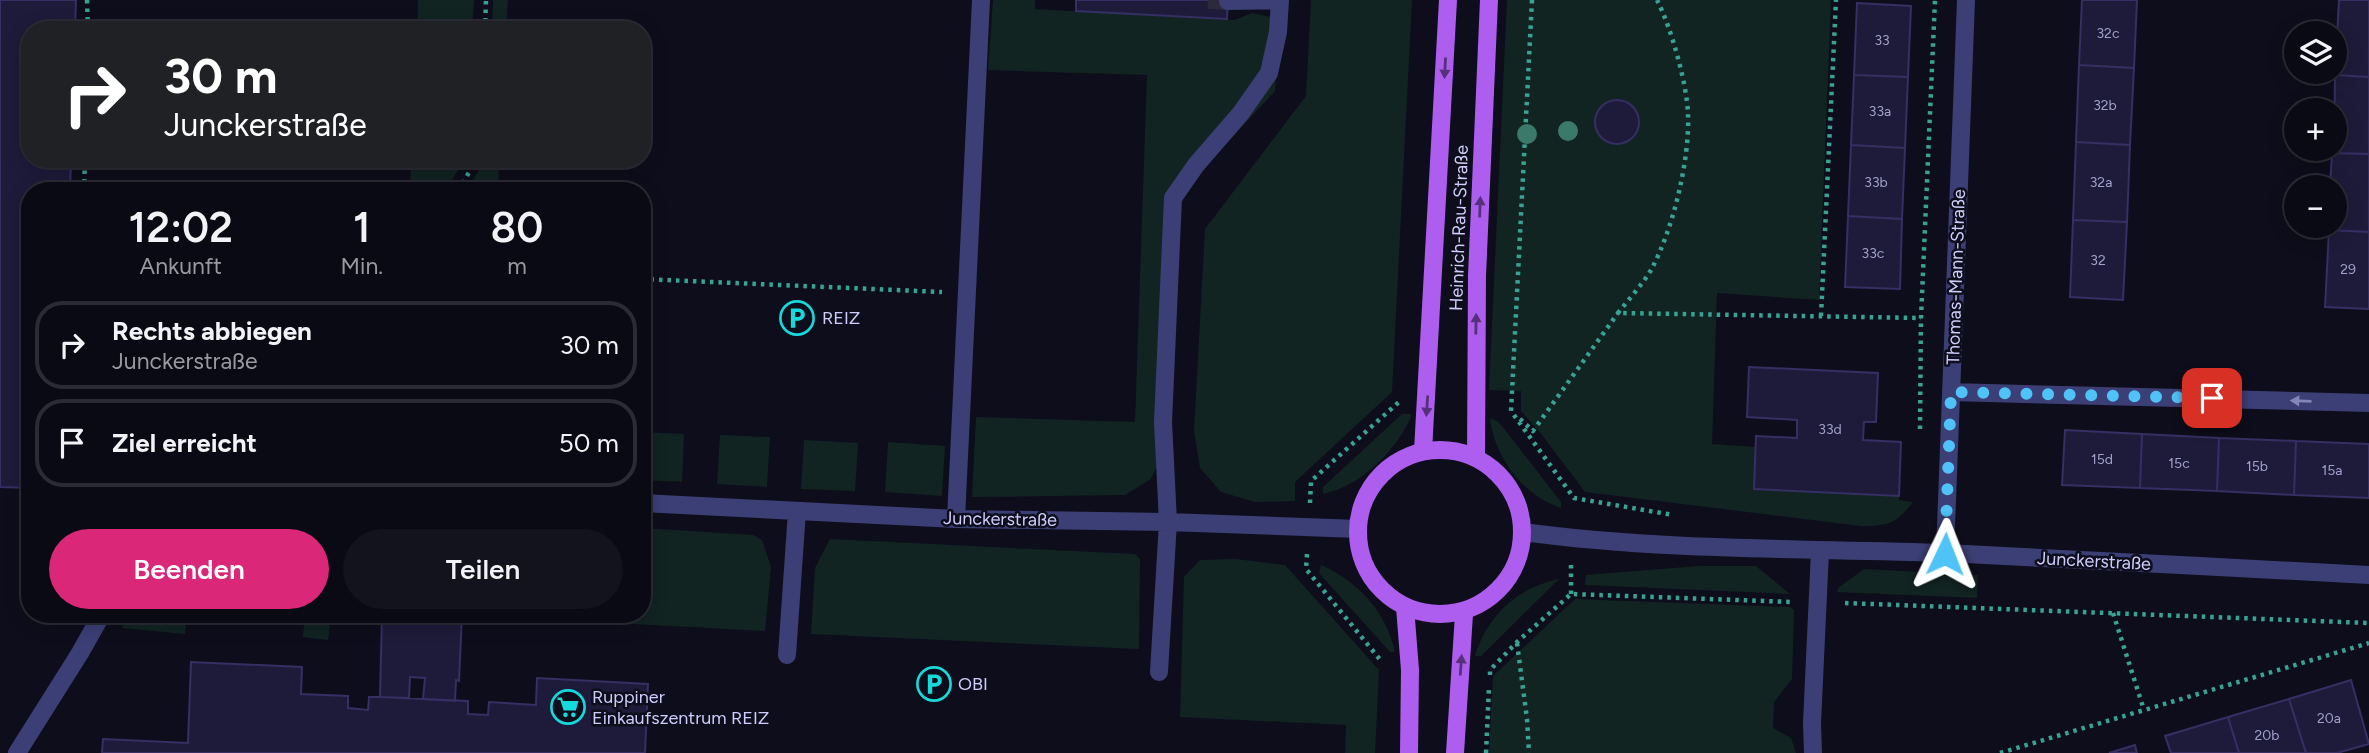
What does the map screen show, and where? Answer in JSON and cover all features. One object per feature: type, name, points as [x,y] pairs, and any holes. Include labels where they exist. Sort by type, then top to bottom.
[{"type":"main road","name":"Heinrich-Rau-Straße","points":[[1423,451],[1435,274],[1448,0]]},
{"type":"main road","name":"Heinrich-Rau-Straße","points":[[1476,458],[1477,276],[1489,0]]},
{"type":"main road","points":[[1423,451],[1458,452],[1476,458],[1505,480],[1518,505],[1523,532],[1521,551],[1514,570],[1503,587],[1488,600],[1464,614],[1433,614],[1405,607],[1387,596],[1364,564],[1358,529],[1361,509],[1369,491],[1381,475],[1410,454],[1423,451]]},
{"type":"main road","points":[[1405,607],[1410,670],[1409,753]]},
{"type":"main road","points":[[1455,753],[1464,614]]},
{"type":"street","points":[[956,519],[981,0]]},
{"type":"street","points":[[1159,672],[1168,522],[1163,422],[1173,198],[1196,165],[1241,113],[1269,73],[1278,32],[1280,0],[1228,1]]},
{"type":"street","name":"Thomas-Mann-Straße","points":[[1945,554],[1966,0]]},
{"type":"street","points":[[1951,392],[2369,403]]},
{"type":"street","name":"Junckerstraße","points":[[651,503],[956,519],[1168,522],[1358,529]]},
{"type":"street","points":[[787,655],[797,511]]},
{"type":"street","name":"Junckerstraße","points":[[1523,532],[1572,538],[1820,551],[1945,554],[2369,575]]},
{"type":"street","points":[[1813,753],[1820,551]]},
{"type":"street","points":[[17,753],[97,623]]},
{"type":"path","points":[[87,0],[88,21]]},
{"type":"path","points":[[485,21],[486,0]]},
{"type":"path","points":[[1532,0],[1511,411],[1574,498],[1676,516]]},
{"type":"path","points":[[1511,411],[1533,431],[1650,270],[1671,223],[1688,144],[1688,111],[1677,55],[1657,0]]},
{"type":"path","points":[[1821,316],[1836,0]]},
{"type":"path","points":[[1920,441],[1921,318],[1935,0]]},
{"type":"path","points":[[651,279],[967,293]]},
{"type":"path","points":[[1618,313],[1921,318]]},
{"type":"path","points":[[1486,753],[1490,670],[1571,594],[2369,623]]},
{"type":"path","points":[[2113,613],[2144,710]]},
{"type":"path","points":[[1517,642],[1529,753]]},
{"type":"path","points":[[2000,753],[2369,643]]},
{"type":"green space","points":[[418,0],[474,0],[473,21],[417,21]]},
{"type":"green space","points":[[493,0],[508,0],[507,21],[492,21]]},
{"type":"green space","points":[[993,0],[1035,0],[1035,9],[1235,20],[1252,13],[1271,17],[1279,37],[1275,91],[1180,194],[1166,447],[1151,479],[1125,495],[972,497],[976,417],[1135,422],[1147,75],[988,70]]},
{"type":"green space","points":[[1311,0],[1412,0],[1392,392],[1295,482],[1295,501],[1255,502],[1221,492],[1200,468],[1194,431],[1205,229],[1306,96]]},
{"type":"green space","points":[[1507,0],[1831,0],[1819,300],[1717,293],[1712,444],[1756,447],[1754,489],[1899,496],[1899,500],[1913,502],[1896,519],[1885,524],[1861,526],[1585,492],[1521,411],[1521,391],[1489,390]]},
{"type":"green space","points":[[411,168],[459,168],[451,182],[410,182]]},
{"type":"green space","points":[[480,168],[499,168],[498,182],[472,182]]},
{"type":"green space","points":[[1402,414],[1411,414],[1410,419],[1385,455],[1350,484],[1323,494],[1323,487]]},
{"type":"green space","points":[[1490,418],[1502,426],[1561,502],[1561,508],[1534,494],[1513,473],[1497,446]]},
{"type":"green space","points":[[651,432],[684,434],[682,482],[651,480]]},
{"type":"green space","points":[[720,435],[770,437],[767,487],[717,484]]},
{"type":"green space","points":[[804,440],[858,443],[855,491],[801,489]]},
{"type":"green space","points":[[888,442],[945,446],[942,496],[885,492]]},
{"type":"green space","points":[[651,529],[753,535],[762,540],[771,567],[765,631],[614,623],[651,623]]},
{"type":"green space","points":[[830,539],[1135,554],[1140,559],[1139,649],[811,634],[815,568]]},
{"type":"green space","points":[[1236,559],[1285,565],[1379,670],[1375,753],[1345,753],[1346,725],[1180,717],[1184,577],[1200,560]]},
{"type":"green space","points":[[1321,565],[1347,580],[1369,600],[1385,624],[1395,652],[1390,652],[1319,573]]},
{"type":"green space","points":[[1699,566],[1756,566],[1790,594],[1585,585],[1586,575]]},
{"type":"green space","points":[[1864,569],[1978,575],[1977,598],[1837,592],[1838,588]]},
{"type":"green space","points":[[1559,579],[1481,656],[1475,656],[1487,628],[1506,606],[1530,589]]},
{"type":"green space","points":[[1575,599],[1790,607],[1794,610],[1792,679],[1774,702],[1773,728],[1791,738],[1796,753],[1489,753],[1493,676]]},
{"type":"green space","points":[[125,623],[186,623],[185,634],[122,628]]},
{"type":"green space","points":[[304,623],[330,623],[328,640],[303,637]]},
{"type":"building","points":[[0,0],[76,0],[75,21],[21,21],[21,168],[71,168],[70,182],[21,182],[21,488],[0,487]]},
{"type":"building","points":[[1076,0],[1228,0],[1227,19],[1076,11]]},
{"type":"building","points":[[2082,0],[2137,0],[2134,68],[2079,65]]},
{"type":"building","points":[[2339,0],[2369,0],[2369,77],[2347,76],[2347,21],[2338,21]]},
{"type":"building","points":[[1857,3],[1911,6],[1908,77],[1854,75]]},
{"type":"building","points":[[2079,65],[2134,68],[2130,145],[2076,142]]},
{"type":"building","points":[[1854,75],[1908,77],[1905,148],[1851,145]]},
{"type":"building","points":[[2347,76],[2369,77],[2369,154],[2347,153],[2347,98],[2335,98],[2335,84],[2347,84]]},
{"type":"building","points":[[1617,100],[1633,106],[1639,122],[1633,138],[1617,144],[1601,138],[1595,122],[1601,106]]},
{"type":"building","points":[[2076,142],[2130,145],[2127,222],[2073,220]]},
{"type":"building","points":[[1851,145],[1905,148],[1902,219],[1848,216]]},
{"type":"building","points":[[2347,153],[2369,154],[2369,232],[2347,231],[2347,175],[2331,175],[2332,161],[2347,161]]},
{"type":"building","points":[[1848,216],[1902,219],[1900,289],[1845,287]]},
{"type":"building","points":[[2073,220],[2127,222],[2123,300],[2070,297]]},
{"type":"building","points":[[2347,231],[2369,232],[2369,309],[2325,307],[2329,238],[2347,238]]},
{"type":"building","points":[[1749,367],[1878,373],[1876,422],[1864,422],[1863,440],[1901,442],[1899,496],[1754,489],[1756,436],[1797,438],[1797,420],[1747,417]]},
{"type":"building","points":[[2065,430],[2142,434],[2140,488],[2062,485]]},
{"type":"building","points":[[2142,434],[2219,438],[2217,491],[2140,488]]},
{"type":"building","points":[[2219,438],[2296,441],[2294,495],[2217,491]]},
{"type":"building","points":[[2296,441],[2369,444],[2369,498],[2294,495]]},
{"type":"building","points":[[382,623],[462,623],[459,681],[456,680],[455,701],[423,699],[425,678],[410,677],[409,698],[380,697]]},
{"type":"building","name":"Ruppiner Einkaufszentrum REIZ","points":[[191,662],[302,667],[301,694],[348,696],[348,708],[368,710],[369,697],[380,697],[468,701],[468,714],[488,715],[489,702],[536,705],[537,678],[648,684],[645,753],[102,753],[103,739],[188,743]]},
{"type":"building","points":[[2351,680],[2369,744],[2337,753],[2306,753],[2289,699]]},
{"type":"building","points":[[2289,699],[2306,753],[2239,753],[2228,717]]},
{"type":"building","points":[[2228,717],[2239,753],[2171,753],[2165,736]]},
{"type":"building","points":[[2135,745],[2137,753],[2109,753]]},
{"type":"tunnel","points":[[1208,0],[1228,1]]},
{"type":"place","name":"REIZ","points":[[797,318]]},
{"type":"place","name":"OBI","points":[[934,684]]},
{"type":"place","name":"Ruppiner Einkaufszentrum REIZ","points":[[568,707]]},
{"type":"route","points":[[1945,554],[1951,392],[2212,398]]}]
